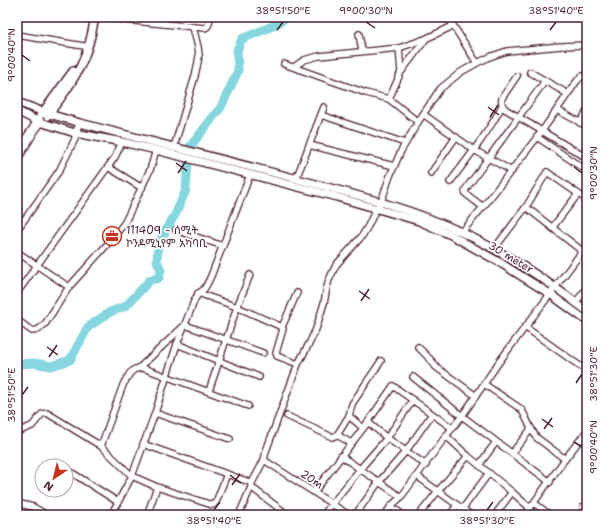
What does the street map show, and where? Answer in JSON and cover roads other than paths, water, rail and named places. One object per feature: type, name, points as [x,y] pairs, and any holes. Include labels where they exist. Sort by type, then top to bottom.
[{"type":"main road","points":[[46,113],[72,74],[80,58],[91,17]]},
{"type":"main road","points":[[39,121],[59,100],[71,84],[88,47],[95,17]]},
{"type":"main road","points":[[59,100],[59,110],[64,118]]},
{"type":"main road","points":[[17,102],[46,113],[80,123],[174,147],[182,153]]},
{"type":"main road","points":[[19,114],[76,133],[156,150],[182,153],[296,179],[421,214],[462,232],[494,249],[555,287],[587,311]]},
{"type":"main road","name":"30 meter","points":[[193,156],[250,175],[337,197],[419,221],[451,235],[504,265],[550,294],[587,321]]},
{"type":"street","points":[[106,17],[205,28],[208,27],[210,17]]},
{"type":"street","points":[[164,24],[165,17]]},
{"type":"street","points":[[448,19],[477,63]]},
{"type":"street","points":[[294,68],[304,60],[319,56],[399,48],[425,40],[453,26]]},
{"type":"street","points":[[174,147],[198,62],[199,55],[194,27]]},
{"type":"street","points":[[359,34],[362,51]]},
{"type":"street","points":[[17,35],[84,46]]},
{"type":"street","points":[[389,100],[401,72],[425,40]]},
{"type":"street","points":[[239,515],[251,485],[264,460],[298,364],[316,329],[329,280],[336,265],[362,236],[368,226],[381,202],[394,166],[405,143],[440,89],[461,72],[492,56],[507,52],[561,46],[587,45]]},
{"type":"street","points":[[399,48],[401,72]]},
{"type":"street","points":[[284,64],[389,100],[418,122]]},
{"type":"street","points":[[530,72],[568,94]]},
{"type":"street","points":[[450,182],[498,114],[502,106],[502,98],[517,76]]},
{"type":"street","points":[[462,232],[512,171],[580,78],[582,76],[587,77]]},
{"type":"street","points":[[483,207],[466,194],[465,190],[545,81]]},
{"type":"street","points":[[502,106],[587,158]]},
{"type":"street","points":[[296,179],[324,107]]},
{"type":"street","points":[[557,110],[587,126]]},
{"type":"street","points":[[580,122],[587,111]]},
{"type":"street","points":[[423,114],[474,150],[512,171]]},
{"type":"street","points":[[321,115],[405,143]]},
{"type":"street","points":[[17,151],[39,121]]},
{"type":"street","points":[[17,161],[35,131],[39,121]]},
{"type":"street","points":[[17,230],[59,171],[75,139],[80,123]]},
{"type":"street","points":[[430,173],[456,137]]},
{"type":"street","points":[[537,137],[587,171]]},
{"type":"street","points":[[17,293],[115,157],[122,142]]},
{"type":"street","points":[[309,145],[394,166]]},
{"type":"street","points":[[17,320],[32,331],[38,330],[45,324],[69,287],[120,230],[142,188],[150,170],[156,150]]},
{"type":"street","points":[[108,166],[142,188]]},
{"type":"street","points":[[494,249],[526,207],[547,172],[587,200]]},
{"type":"street","points":[[111,515],[132,476],[155,413],[177,344],[198,293],[203,290],[211,276],[250,175]]},
{"type":"street","points":[[552,228],[578,194]]},
{"type":"street","points":[[526,207],[582,251]]},
{"type":"street","points":[[176,230],[223,246]]},
{"type":"street","points":[[384,515],[401,497],[417,476],[462,416],[525,327],[587,245]]},
{"type":"street","points":[[17,252],[69,287]]},
{"type":"street","points":[[209,391],[237,307],[250,275]]},
{"type":"street","points":[[576,302],[587,288]]},
{"type":"street","points":[[297,292],[282,327],[283,329],[276,353],[277,356],[298,364]]},
{"type":"street","points":[[198,293],[237,307],[282,327]]},
{"type":"street","points":[[185,325],[263,353]]},
{"type":"street","points":[[140,368],[185,325]]},
{"type":"street","points":[[525,327],[587,371]]},
{"type":"street","points":[[177,344],[259,377]]},
{"type":"street","points":[[418,346],[436,367],[476,396]]},
{"type":"street","points":[[287,416],[332,437],[337,435],[350,416],[352,404],[381,361]]},
{"type":"street","points":[[100,446],[123,385],[130,373],[135,369],[143,368],[248,406]]},
{"type":"street","points":[[413,377],[550,482]]},
{"type":"street","points":[[484,384],[521,409],[537,438],[565,459]]},
{"type":"street","points":[[314,492],[350,443],[368,422],[393,386],[452,428]]},
{"type":"street","points":[[323,515],[387,438],[413,400]]},
{"type":"street","points":[[17,432],[32,426],[42,414],[47,413],[100,446],[132,476],[157,487],[213,505],[216,502],[227,474]]},
{"type":"street","points":[[155,413],[230,439]]},
{"type":"street","points":[[355,515],[406,451],[432,414]]},
{"type":"street","points":[[350,416],[362,428]]},
{"type":"street","points":[[368,422],[387,438],[426,464]]},
{"type":"street","points":[[512,453],[531,429]]},
{"type":"street","points":[[525,515],[587,431]]},
{"type":"street","points":[[337,435],[350,443]]},
{"type":"street","points":[[446,436],[530,508]]},
{"type":"street","points":[[479,465],[496,442]]},
{"type":"street","points":[[143,444],[227,474],[251,485],[288,515]]},
{"type":"street","points":[[341,456],[401,497]]},
{"type":"street","points":[[419,515],[468,456]]},
{"type":"street","name":"20m","points":[[264,460],[349,515]]},
{"type":"street","points":[[458,515],[489,473]]},
{"type":"street","points":[[74,474],[118,502]]},
{"type":"street","points":[[417,476],[471,515]]},
{"type":"street","points":[[147,515],[157,487]]},
{"type":"street","points":[[494,515],[512,492]]},
{"type":"street","points":[[17,503],[33,507],[43,514]]},
{"type":"street","points":[[534,503],[550,515]]},
{"type":"street","points":[[450,515],[457,505]]},
{"type":"street","points":[[391,506],[403,515]]},
{"type":"waterway","points":[[17,364],[34,363],[51,366],[70,360],[88,327],[110,312],[126,306],[150,280],[159,278],[161,270],[157,261],[158,244],[176,213],[186,190],[189,148],[221,107],[238,71],[237,50],[242,39],[275,25],[287,17]]},
{"type":"place","name":"111409 - ሰሚት ኮንዶሚኒየም አካባቢ","points":[[112,236]]}]
